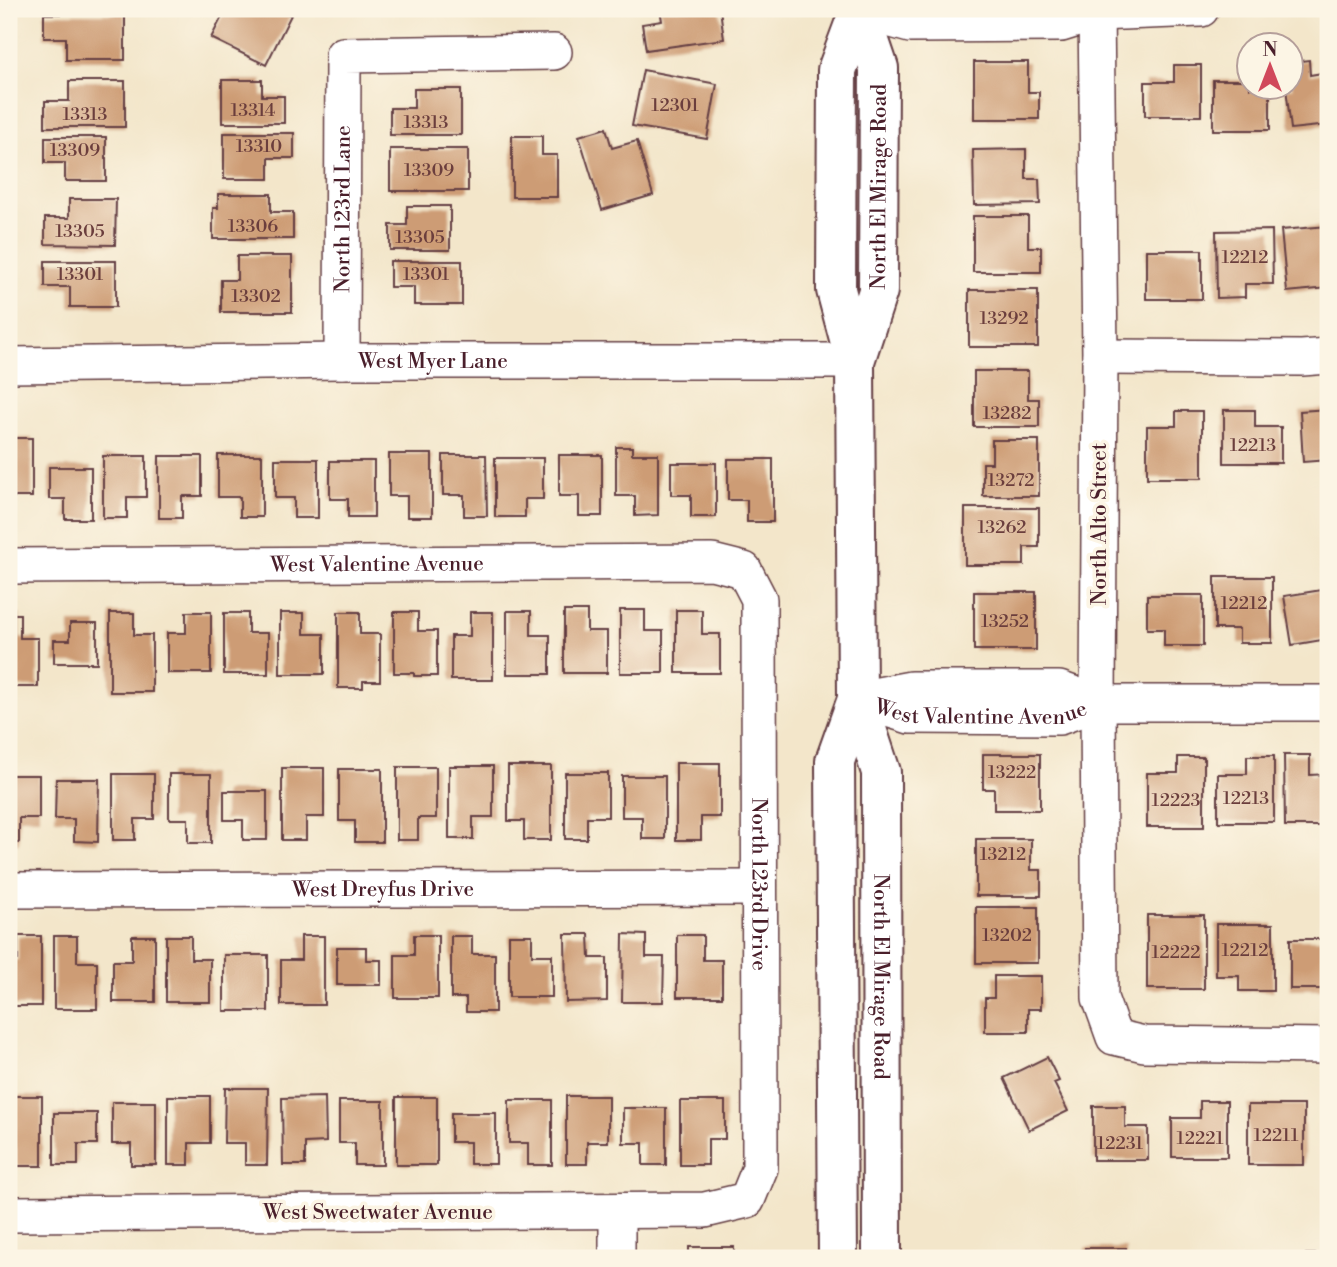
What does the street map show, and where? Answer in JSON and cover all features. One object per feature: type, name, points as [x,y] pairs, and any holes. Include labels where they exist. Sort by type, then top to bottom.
[{"type":"main road","name":"North El Mirage Road","points":[[862,10],[836,70],[836,290],[855,361],[857,699],[881,772],[882,1258]]},
{"type":"main road","name":"North El Mirage Road","points":[[838,1258],[835,761],[857,699]]},
{"type":"street","points":[[862,10],[910,25],[1060,24],[1092,10],[1200,9]]},
{"type":"street","name":"North Alto Street","points":[[1092,10],[1100,357],[1100,998],[1114,1037],[1144,1044],[1328,1046]]},
{"type":"street","name":"North 123rd Lane","points":[[342,361],[343,55],[554,52]]},
{"type":"street","points":[[1100,357],[1328,356]]},
{"type":"street","name":"West Myer Lane","points":[[9,365],[342,361],[855,361]]},
{"type":"street","name":"West Valentine Avenue","points":[[9,566],[712,562],[744,569]]},
{"type":"street","name":"North 123rd Drive","points":[[744,569],[760,599],[760,1168],[747,1200]]},
{"type":"street","name":"West Valentine Avenue","points":[[857,699],[911,689],[1059,689],[1098,703],[1328,703]]},
{"type":"street","name":"West Dreyfus Drive","points":[[9,890],[759,888]]},
{"type":"street","name":"West Sweetwater Avenue","points":[[9,1214],[617,1211],[705,1209],[747,1200]]},
{"type":"street","points":[[617,1211],[617,1258]]},
{"type":"building","points":[[226,9],[279,9],[291,15],[266,65],[211,38]]},
{"type":"building","points":[[660,9],[720,9],[724,39],[646,50],[642,24],[662,21]]},
{"type":"building","points":[[44,14],[125,14],[125,60],[66,60],[66,38],[44,38]]},
{"type":"building","points":[[1306,60],[1309,60],[1310,75],[1328,72],[1328,125],[1291,129],[1288,102],[1306,102]]},
{"type":"building","points":[[974,62],[1028,62],[1028,92],[1039,92],[1039,119],[974,119]]},
{"type":"building","points":[[1174,65],[1201,65],[1201,116],[1145,116],[1145,82],[1174,82]]},
{"type":"building","points":[[643,70],[717,84],[707,139],[632,126]]},
{"type":"building","points":[[222,80],[262,80],[262,96],[284,96],[284,123],[222,123]]},
{"type":"building","points":[[1213,80],[1236,80],[1236,102],[1270,102],[1270,130],[1213,130]]},
{"type":"building","points":[[69,81],[125,81],[125,127],[45,127],[45,101],[69,101]]},
{"type":"building","points":[[414,89],[461,89],[461,135],[390,135],[390,108],[414,108]]},
{"type":"building","points":[[606,128],[612,148],[637,141],[653,195],[602,210],[579,136]]},
{"type":"building","points":[[224,133],[294,133],[294,158],[269,158],[269,179],[224,179]]},
{"type":"building","points":[[512,136],[542,136],[542,155],[557,155],[557,197],[512,197]]},
{"type":"building","points":[[45,137],[106,137],[106,181],[65,181],[65,163],[45,163]]},
{"type":"building","points":[[390,149],[468,149],[468,191],[390,191]]},
{"type":"building","points":[[1026,149],[1026,179],[1039,179],[1040,204],[974,205],[973,150]]},
{"type":"building","points":[[218,194],[271,194],[271,212],[293,212],[293,239],[213,239],[213,208],[218,208]]},
{"type":"building","points":[[69,199],[116,199],[115,245],[45,244],[45,218],[69,218]]},
{"type":"building","points":[[407,206],[450,206],[450,250],[390,250],[390,225],[407,225]]},
{"type":"building","points":[[973,216],[1028,216],[1028,247],[1041,247],[1041,272],[973,272]]},
{"type":"building","points":[[1328,226],[1328,288],[1287,292],[1281,230]]},
{"type":"building","points":[[1272,230],[1273,284],[1245,284],[1245,297],[1217,298],[1216,231]]},
{"type":"building","points":[[1146,250],[1202,250],[1202,299],[1146,299]]},
{"type":"building","points":[[237,256],[292,256],[292,312],[221,312],[221,280],[237,280]]},
{"type":"building","points":[[45,261],[116,261],[116,307],[70,307],[70,287],[45,287]]},
{"type":"building","points":[[390,261],[462,261],[462,305],[414,305],[414,287],[390,287]]},
{"type":"building","points":[[969,290],[1038,290],[1038,347],[969,347]]},
{"type":"building","points":[[974,371],[1028,371],[1028,399],[1039,399],[1039,427],[974,427]]},
{"type":"building","points":[[1328,409],[1328,460],[1303,462],[1300,411]]},
{"type":"building","points":[[1224,410],[1255,410],[1255,427],[1281,427],[1281,463],[1224,463]]},
{"type":"building","points":[[1176,411],[1202,411],[1202,478],[1147,478],[1147,426],[1176,426]]},
{"type":"building","points":[[9,438],[32,438],[32,497],[13,497],[13,518],[9,518]]},
{"type":"building","points":[[992,440],[1039,440],[1039,496],[983,496],[983,463],[992,463]]},
{"type":"building","points":[[616,447],[632,447],[632,454],[658,454],[658,515],[635,516],[635,496],[616,496]]},
{"type":"building","points":[[389,454],[432,454],[432,517],[407,517],[407,496],[389,496]]},
{"type":"building","points":[[218,455],[262,455],[262,517],[240,517],[240,497],[218,497]]},
{"type":"building","points":[[443,455],[486,455],[487,516],[464,516],[464,495],[443,495]]},
{"type":"building","points":[[559,455],[602,455],[602,516],[579,516],[579,496],[559,496]]},
{"type":"building","points":[[103,456],[146,456],[146,497],[127,497],[127,518],[103,518]]},
{"type":"building","points":[[159,456],[202,456],[202,496],[182,496],[182,518],[159,518]]},
{"type":"building","points":[[495,458],[543,458],[543,499],[525,499],[525,517],[495,517]]},
{"type":"building","points":[[275,459],[318,459],[318,518],[294,518],[294,498],[275,498]]},
{"type":"building","points":[[728,459],[773,459],[773,522],[747,522],[747,500],[728,500]]},
{"type":"building","points":[[330,461],[374,461],[374,517],[348,517],[348,499],[330,499]]},
{"type":"building","points":[[671,463],[716,463],[716,517],[691,517],[691,495],[671,495]]},
{"type":"building","points":[[49,467],[91,467],[91,519],[65,519],[65,499],[49,499]]},
{"type":"building","points":[[965,508],[1039,508],[1039,547],[1024,547],[1024,565],[965,565]]},
{"type":"building","points":[[1215,577],[1272,577],[1272,643],[1239,643],[1239,629],[1215,629]]},
{"type":"building","points":[[1328,589],[1328,639],[1292,645],[1284,596]]},
{"type":"building","points":[[974,592],[1036,592],[1036,650],[974,650]]},
{"type":"building","points":[[1147,595],[1203,595],[1203,646],[1164,646],[1164,629],[1147,629]]},
{"type":"building","points":[[620,610],[645,610],[645,631],[663,631],[663,673],[620,673]]},
{"type":"building","points":[[676,610],[702,610],[702,634],[720,634],[720,673],[676,673]]},
{"type":"building","points":[[507,611],[531,611],[531,635],[550,635],[550,674],[507,674]]},
{"type":"building","points":[[564,611],[587,611],[587,631],[607,631],[607,673],[564,673]]},
{"type":"building","points":[[186,612],[211,612],[211,673],[167,673],[167,633],[186,633]]},
{"type":"building","points":[[338,612],[360,612],[360,634],[380,634],[380,681],[363,681],[363,688],[338,688]]},
{"type":"building","points":[[394,612],[418,612],[418,631],[437,631],[437,676],[394,673]]},
{"type":"building","points":[[470,612],[493,612],[493,680],[451,680],[451,636],[470,636]]},
{"type":"building","points":[[110,613],[134,613],[134,635],[152,635],[152,692],[110,692]]},
{"type":"building","points":[[224,613],[248,613],[248,633],[268,633],[268,674],[224,674]]},
{"type":"building","points":[[280,613],[304,613],[304,634],[324,634],[324,674],[280,674]]},
{"type":"building","points":[[9,614],[20,614],[20,638],[38,638],[38,687],[9,687]]},
{"type":"building","points":[[70,623],[97,623],[97,663],[54,663],[54,640],[70,640]]},
{"type":"building","points":[[983,754],[1040,754],[1040,810],[994,810],[994,789],[983,789]]},
{"type":"building","points":[[1284,755],[1310,755],[1310,775],[1328,774],[1328,826],[1285,826]]},
{"type":"building","points":[[1247,756],[1274,756],[1274,822],[1218,822],[1218,774],[1247,774]]},
{"type":"building","points":[[1178,757],[1204,757],[1204,827],[1147,827],[1147,773],[1178,773]]},
{"type":"building","points":[[676,763],[720,763],[720,817],[701,817],[701,840],[676,840]]},
{"type":"building","points":[[449,766],[493,766],[493,817],[473,817],[473,839],[449,839]]},
{"type":"building","points":[[508,766],[551,766],[551,840],[524,840],[524,821],[508,821]]},
{"type":"building","points":[[397,767],[436,767],[436,818],[418,818],[418,840],[397,840]]},
{"type":"building","points":[[282,768],[324,768],[324,817],[306,817],[306,840],[282,840]]},
{"type":"building","points":[[339,769],[382,769],[382,842],[355,842],[355,821],[339,821]]},
{"type":"building","points":[[565,773],[608,773],[608,817],[587,817],[587,839],[565,839]]},
{"type":"building","points":[[113,774],[154,774],[154,819],[135,819],[135,840],[113,840]]},
{"type":"building","points":[[169,774],[211,774],[211,843],[188,843],[188,819],[169,819]]},
{"type":"building","points":[[9,775],[39,775],[39,818],[19,818],[19,843],[9,843]]},
{"type":"building","points":[[622,776],[665,776],[665,839],[642,839],[642,817],[622,817]]},
{"type":"building","points":[[56,779],[99,779],[98,842],[74,841],[74,819],[55,819]]},
{"type":"building","points":[[224,791],[267,791],[267,840],[243,840],[243,820],[224,820]]},
{"type":"building","points":[[976,839],[1031,839],[1031,870],[1041,870],[1041,896],[976,896]]},
{"type":"building","points":[[976,907],[1038,907],[1038,963],[976,963]]},
{"type":"building","points":[[1147,915],[1204,915],[1204,989],[1147,989]]},
{"type":"building","points":[[1216,924],[1273,924],[1273,991],[1239,991],[1239,976],[1216,976]]},
{"type":"building","points":[[565,934],[589,934],[590,958],[607,958],[607,1001],[566,1002]]},
{"type":"building","points":[[623,934],[646,935],[646,957],[664,957],[663,1002],[622,1002]]},
{"type":"building","points":[[414,935],[438,935],[438,998],[395,998],[395,955],[414,955]]},
{"type":"building","points":[[509,935],[532,935],[532,955],[552,955],[552,997],[509,997]]},
{"type":"building","points":[[677,935],[703,935],[703,960],[722,960],[722,997],[677,997]]},
{"type":"building","points":[[18,936],[41,936],[41,1006],[9,1006],[9,960],[18,960]]},
{"type":"building","points":[[54,936],[77,936],[77,962],[97,962],[97,1009],[54,1009]]},
{"type":"building","points":[[132,936],[155,936],[155,1002],[113,1002],[113,961],[132,961]]},
{"type":"building","points":[[166,936],[191,936],[191,959],[210,959],[210,1002],[166,1002]]},
{"type":"building","points":[[301,936],[324,936],[324,1005],[281,1005],[281,960],[301,960]]},
{"type":"building","points":[[451,936],[472,936],[472,954],[495,954],[495,1012],[466,1012],[466,998],[451,998]]},
{"type":"building","points":[[1290,939],[1328,939],[1328,989],[1290,989]]},
{"type":"building","points":[[337,947],[366,947],[366,960],[381,960],[381,985],[337,985]]},
{"type":"building","points":[[224,955],[268,955],[268,1011],[224,1011]]},
{"type":"building","points":[[994,976],[1041,976],[1041,1009],[1028,1009],[1028,1032],[985,1032],[985,998],[994,998]]},
{"type":"building","points":[[1047,1057],[1059,1081],[1054,1083],[1068,1111],[1029,1130],[1004,1078]]},
{"type":"building","points":[[225,1088],[268,1088],[267,1165],[245,1165],[245,1143],[224,1143]]},
{"type":"building","points":[[9,1096],[42,1096],[42,1166],[16,1166],[16,1148],[9,1148]]},
{"type":"building","points":[[168,1096],[210,1096],[210,1143],[189,1143],[189,1165],[168,1165]]},
{"type":"building","points":[[566,1096],[608,1096],[608,1142],[587,1142],[587,1164],[566,1164]]},
{"type":"building","points":[[325,1097],[326,1142],[305,1143],[305,1165],[283,1165],[282,1098]]},
{"type":"building","points":[[396,1097],[437,1097],[437,1165],[396,1165]]},
{"type":"building","points":[[509,1100],[552,1100],[552,1165],[528,1165],[528,1143],[509,1143]]},
{"type":"building","points":[[339,1101],[383,1101],[383,1165],[355,1165],[355,1143],[339,1143]]},
{"type":"building","points":[[680,1101],[725,1101],[725,1139],[708,1139],[708,1165],[680,1165]]},
{"type":"building","points":[[1200,1101],[1227,1101],[1227,1157],[1172,1157],[1172,1118],[1200,1118]]},
{"type":"building","points":[[112,1102],[156,1102],[156,1165],[131,1165],[131,1144],[112,1144]]},
{"type":"building","points":[[1248,1105],[1304,1105],[1304,1165],[1248,1165]]},
{"type":"building","points":[[1093,1106],[1125,1106],[1125,1127],[1148,1127],[1148,1160],[1093,1160]]},
{"type":"building","points":[[623,1108],[666,1108],[666,1165],[643,1165],[643,1143],[623,1143]]},
{"type":"building","points":[[54,1113],[97,1113],[97,1144],[78,1144],[78,1165],[54,1165]]},
{"type":"building","points":[[451,1113],[496,1113],[496,1164],[470,1164],[470,1142],[451,1142]]},
{"type":"building","points":[[689,1247],[734,1247],[734,1258],[689,1258]]},
{"type":"building","points":[[1085,1248],[1126,1248],[1126,1258],[1085,1258]]},
{"type":"building","points":[[1306,1254],[1328,1254],[1328,1258],[1306,1258]]}]
